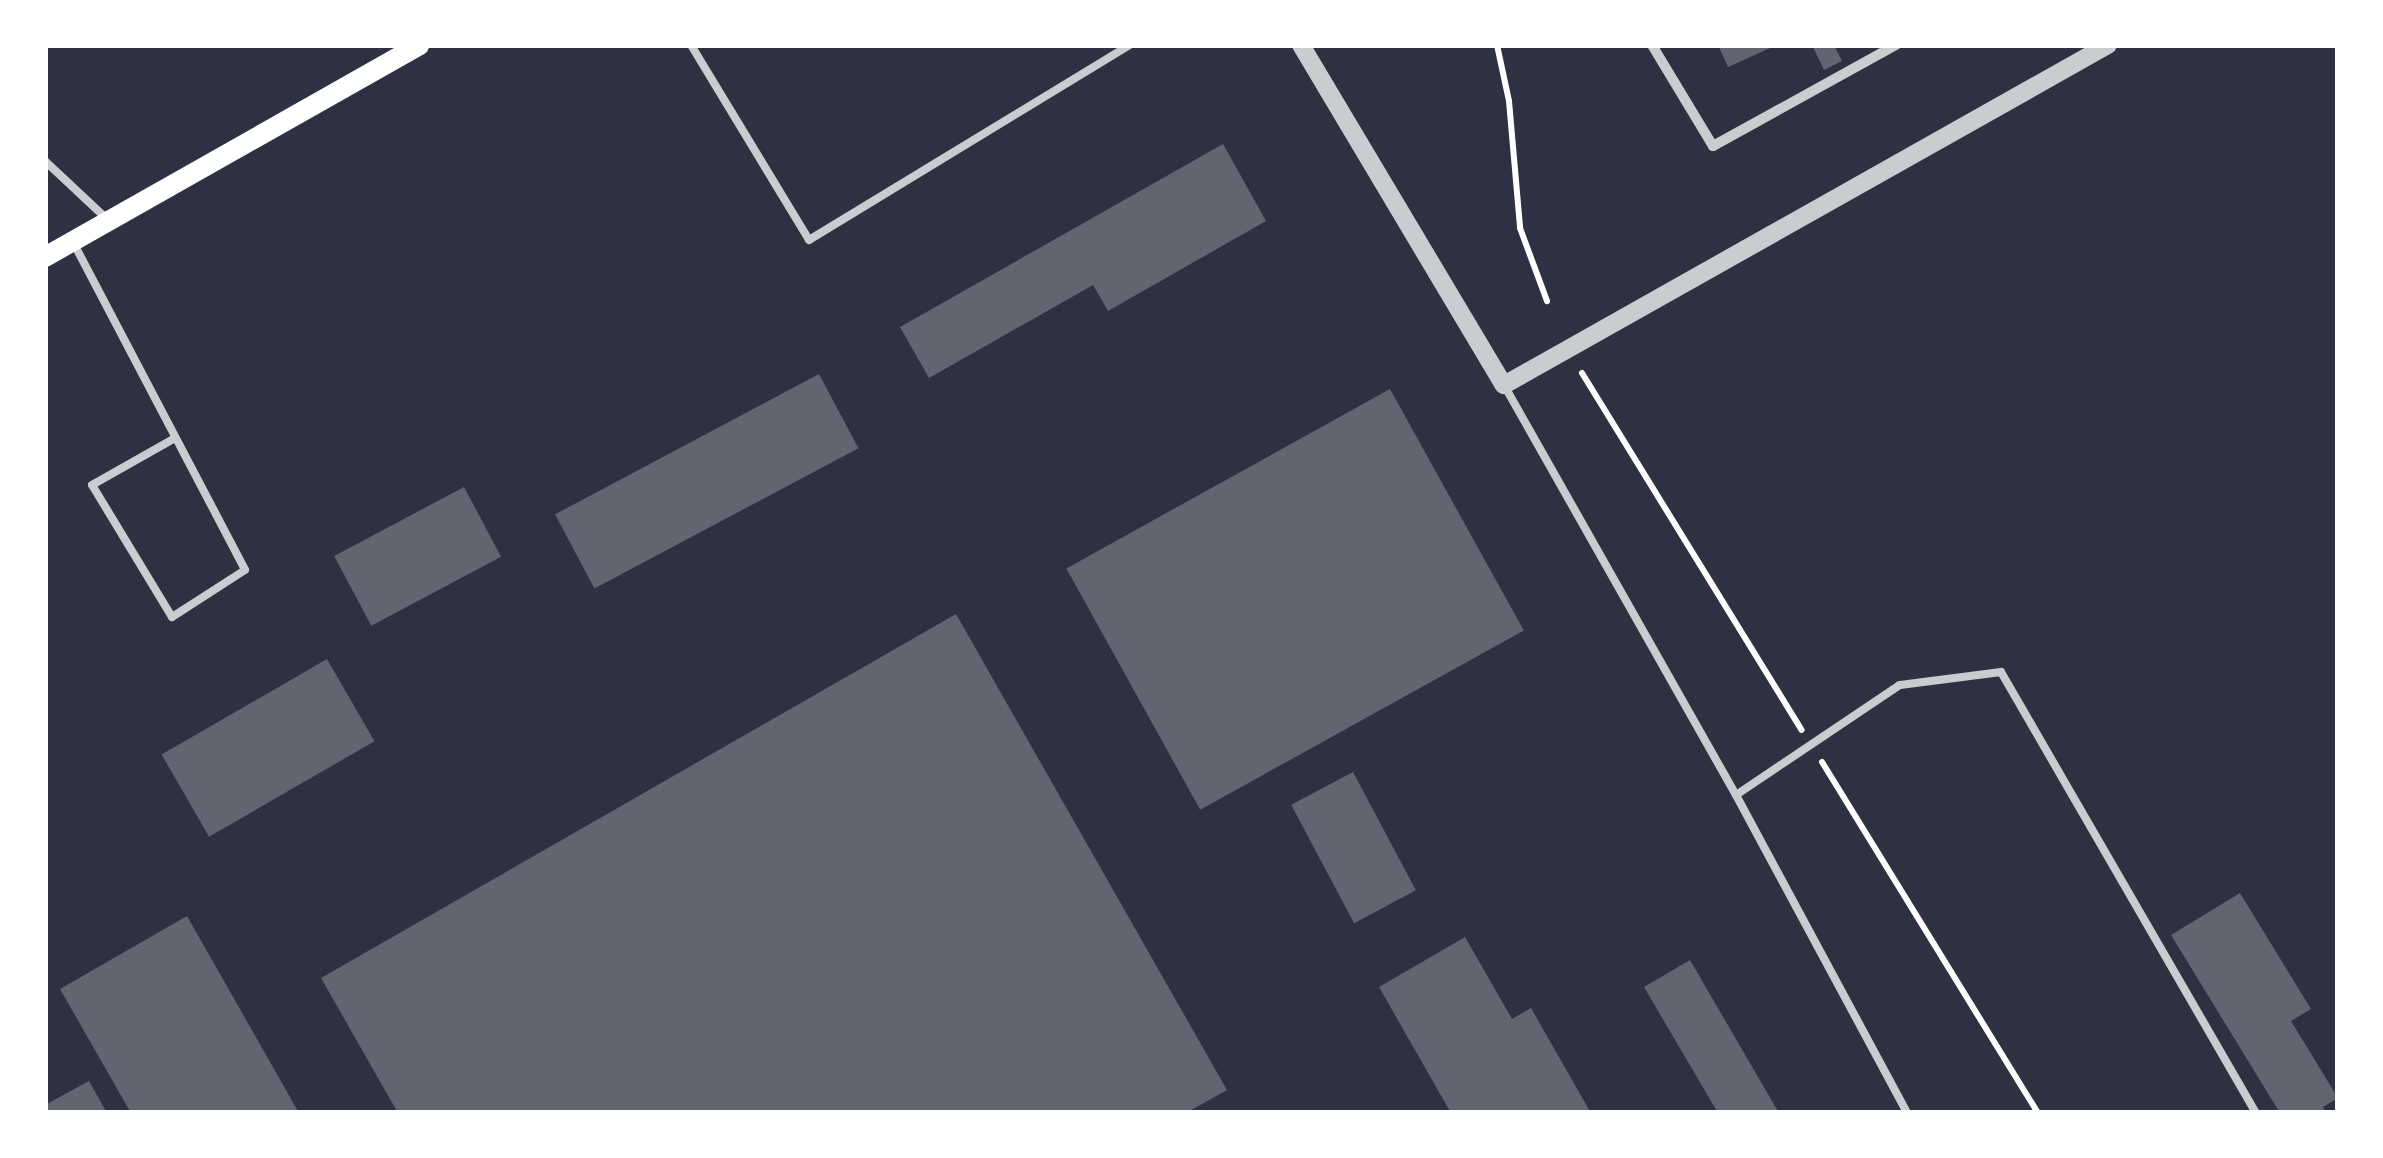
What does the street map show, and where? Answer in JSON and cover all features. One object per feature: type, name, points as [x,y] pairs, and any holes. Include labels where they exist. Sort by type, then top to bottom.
[{"type":"main road","points":[[45,257],[420,45]]},
{"type":"street","points":[[1301,45],[1504,385],[2108,45]]},
{"type":"street","points":[[1652,45],[1713,146],[1896,45]]},
{"type":"lane","points":[[690,45],[809,240],[1130,45]]},
{"type":"lane","points":[[45,161],[110,221]]},
{"type":"lane","points":[[72,242],[176,438],[245,570],[172,617],[92,485],[176,438]]},
{"type":"lane","points":[[1504,385],[1736,795],[1907,1113]]},
{"type":"lane","points":[[1736,795],[1900,686],[2001,672],[2256,1113]]},
{"type":"path","points":[[1497,45],[1509,101],[1520,228],[1547,301]]},
{"type":"building","points":[[1718,45],[1777,45],[1728,67]]},
{"type":"building","points":[[1812,45],[1834,45],[1842,61],[1824,70]]},
{"type":"building","points":[[1223,144],[1266,221],[1108,311],[1093,285],[929,378],[900,327]]},
{"type":"building","points":[[819,374],[858,448],[594,589],[555,514]]},
{"type":"building","points":[[1390,389],[1524,630],[1200,810],[1066,568]]},
{"type":"building","points":[[464,487],[501,557],[371,626],[334,556]]},
{"type":"building","points":[[956,614],[1227,1090],[1186,1113],[398,1113],[321,978]]},
{"type":"building","points":[[327,659],[375,741],[209,837],[162,754]]},
{"type":"building","points":[[1353,772],[1416,890],[1354,923],[1291,805]]},
{"type":"building","points":[[2240,893],[2311,1009],[2291,1021],[2338,1098],[2323,1107],[2326,1113],[2280,1113],[2171,935]]},
{"type":"building","points":[[187,916],[299,1113],[131,1113],[60,989]]},
{"type":"building","points":[[1465,937],[1512,1019],[1531,1008],[1591,1113],[1451,1113],[1379,987]]},
{"type":"building","points":[[1690,960],[1779,1113],[1718,1113],[1644,987]]},
{"type":"building","points":[[89,1081],[107,1113],[45,1113],[45,1105]]}]
